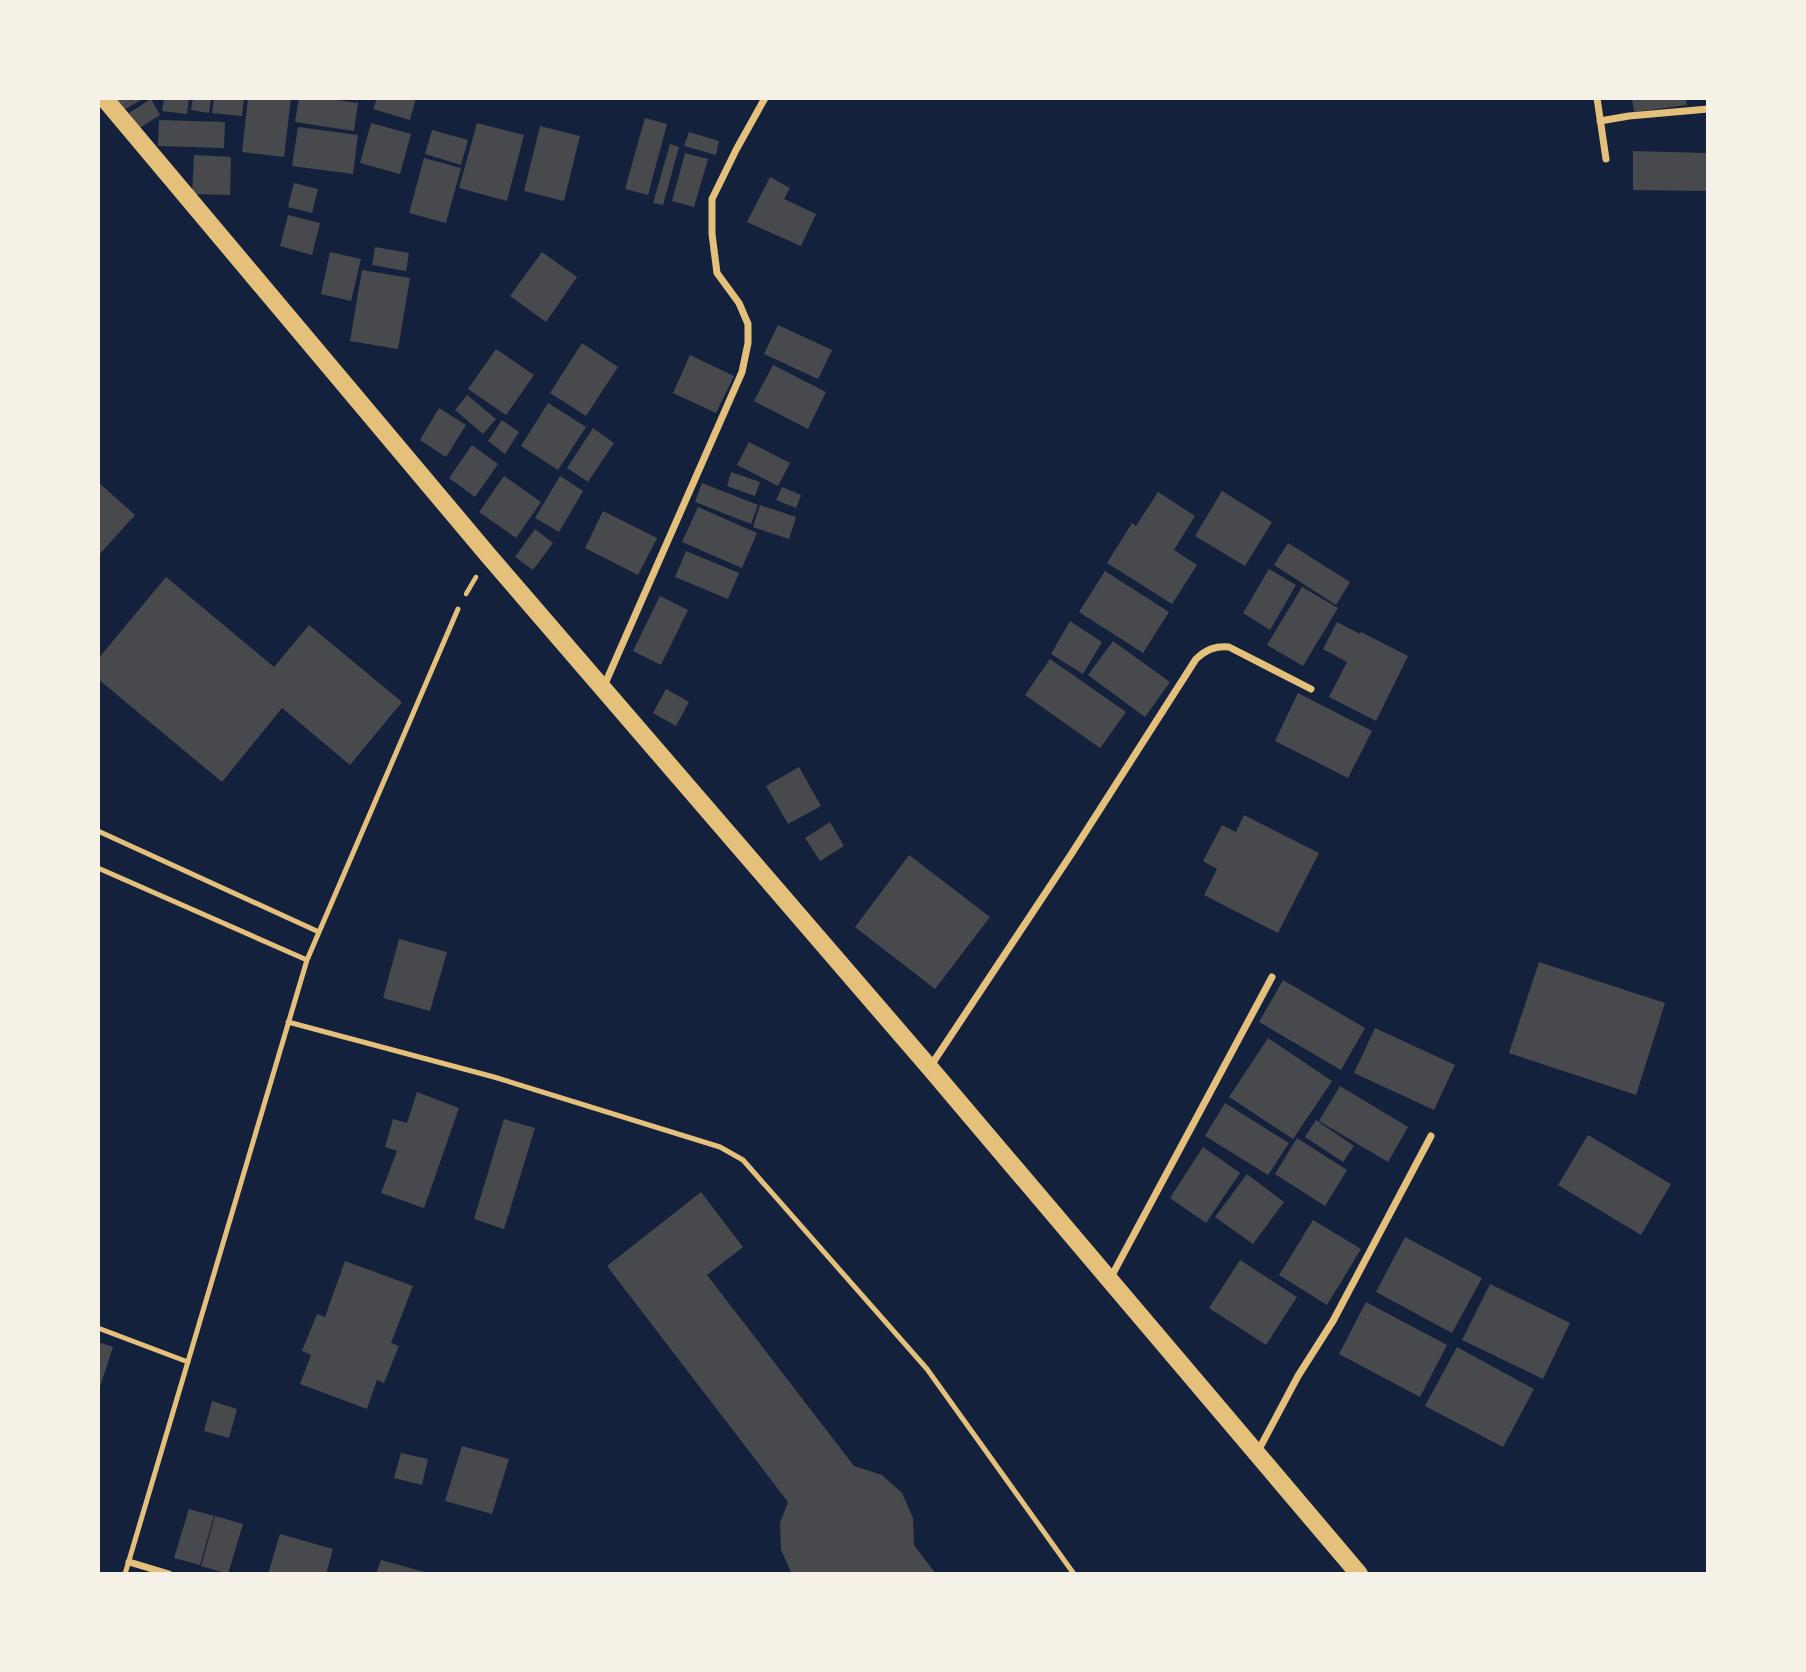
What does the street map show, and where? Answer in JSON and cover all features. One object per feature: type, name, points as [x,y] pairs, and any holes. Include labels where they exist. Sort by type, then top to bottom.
[{"type":"main road","points":[[104,98],[488,555],[930,1068],[1359,1574]]},
{"type":"street","points":[[603,688],[742,372],[748,343],[748,324],[739,303],[717,273],[712,234],[712,199],[765,98]]},
{"type":"street","points":[[1597,98],[1606,159]]},
{"type":"street","points":[[1600,121],[1708,109]]},
{"type":"street","points":[[930,1068],[1196,659],[1205,650],[1217,646],[1229,647],[1311,690]]},
{"type":"street","points":[[1109,1280],[1272,977]]},
{"type":"street","points":[[1257,1454],[1298,1376],[1333,1321],[1431,1136]]},
{"type":"street","points":[[129,1562],[169,1574]]},
{"type":"lane","points":[[125,1574],[307,960],[458,609]]},
{"type":"lane","points":[[98,831],[319,932]]},
{"type":"lane","points":[[98,868],[307,960]]},
{"type":"lane","points":[[288,1022],[494,1077],[720,1147],[743,1160],[927,1369],[1074,1574]]},
{"type":"lane","points":[[98,1328],[188,1362]]},
{"type":"building","points":[[116,98],[144,98],[124,110]]},
{"type":"building","points":[[164,98],[189,98],[187,114],[162,111]]},
{"type":"building","points":[[193,98],[211,98],[209,113],[191,110]]},
{"type":"building","points":[[214,98],[244,98],[242,116],[212,113]]},
{"type":"building","points":[[248,98],[291,98],[284,157],[242,152]]},
{"type":"building","points":[[299,98],[358,103],[354,131],[295,122]]},
{"type":"building","points":[[377,98],[416,98],[410,120],[373,109]]},
{"type":"building","points":[[1632,98],[1686,98],[1687,105],[1634,112]]},
{"type":"building","points":[[151,99],[160,115],[138,129],[129,113]]},
{"type":"building","points":[[645,118],[667,124],[648,195],[625,189]]},
{"type":"building","points":[[159,120],[225,122],[224,148],[158,146]]},
{"type":"building","points":[[371,123],[411,134],[400,174],[360,163]]},
{"type":"building","points":[[477,123],[524,135],[507,201],[459,188]]},
{"type":"building","points":[[540,126],[580,136],[564,201],[524,191]]},
{"type":"building","points":[[298,127],[358,135],[353,174],[292,166]]},
{"type":"building","points":[[432,130],[468,140],[461,165],[425,154]]},
{"type":"building","points":[[689,132],[719,141],[716,155],[684,146]]},
{"type":"building","points":[[670,144],[679,147],[663,205],[653,203]]},
{"type":"building","points":[[1633,151],[1707,153],[1707,191],[1633,190]]},
{"type":"building","points":[[685,153],[708,159],[694,207],[672,201]]},
{"type":"building","points":[[194,155],[231,157],[230,195],[192,194]]},
{"type":"building","points":[[424,158],[461,168],[446,223],[409,213]]},
{"type":"building","points":[[770,177],[790,188],[784,199],[816,214],[801,246],[747,222]]},
{"type":"building","points":[[294,183],[318,189],[312,213],[288,207]]},
{"type":"building","points":[[288,215],[320,223],[312,255],[280,246]]},
{"type":"building","points":[[375,247],[409,253],[406,271],[372,265]]},
{"type":"building","points":[[330,252],[361,259],[351,301],[321,294]]},
{"type":"building","points":[[542,252],[577,277],[546,322],[510,296]]},
{"type":"building","points":[[362,270],[410,278],[398,349],[350,341]]},
{"type":"building","points":[[778,325],[832,350],[818,379],[764,354]]},
{"type":"building","points":[[582,343],[618,367],[586,416],[550,393]]},
{"type":"building","points":[[496,349],[534,375],[506,415],[468,389]]},
{"type":"building","points":[[690,355],[734,376],[716,413],[673,393]]},
{"type":"building","points":[[773,365],[826,392],[808,429],[754,401]]},
{"type":"building","points":[[467,395],[496,419],[483,434],[455,410]]},
{"type":"building","points":[[548,403],[586,427],[558,470],[521,446]]},
{"type":"building","points":[[439,408],[466,425],[446,457],[420,440]]},
{"type":"building","points":[[502,420],[519,432],[505,454],[488,441]]},
{"type":"building","points":[[593,428],[614,443],[588,482],[567,468]]},
{"type":"building","points":[[749,442],[790,463],[778,486],[737,465]]},
{"type":"building","points":[[472,445],[498,464],[475,497],[449,478]]},
{"type":"building","points":[[731,472],[760,482],[755,496],[727,486]]},
{"type":"building","points":[[504,476],[541,502],[516,538],[479,512]]},
{"type":"building","points":[[560,476],[583,491],[559,532],[535,518]]},
{"type":"building","points":[[98,482],[135,515],[98,556]]},
{"type":"building","points":[[702,483],[758,505],[751,524],[695,502]]},
{"type":"building","points":[[782,487],[801,495],[796,508],[776,500]]},
{"type":"building","points":[[1222,491],[1272,522],[1245,566],[1195,536]]},
{"type":"building","points":[[1158,492],[1195,516],[1174,550],[1197,565],[1172,604],[1107,563],[1132,523],[1136,526]]},
{"type":"building","points":[[760,505],[796,517],[789,539],[753,527]]},
{"type":"building","points":[[698,507],[757,533],[742,568],[682,542]]},
{"type":"building","points":[[603,511],[657,538],[638,575],[585,548]]},
{"type":"building","points":[[535,529],[553,543],[533,570],[515,557]]},
{"type":"building","points":[[1288,543],[1350,582],[1336,605],[1274,565]]},
{"type":"building","points":[[686,551],[739,573],[728,599],[675,577]]},
{"type":"building","points":[[1269,569],[1296,585],[1270,630],[1243,613]]},
{"type":"building","points":[[1105,571],[1169,612],[1143,653],[1079,612]]},
{"type":"building","points":[[166,577],[274,667],[309,625],[402,702],[350,765],[282,708],[222,782],[98,679],[98,659]]},
{"type":"building","points":[[1302,587],[1338,608],[1303,666],[1267,645]]},
{"type":"building","points":[[660,596],[688,610],[661,665],[633,651]]},
{"type":"building","points":[[1070,621],[1102,642],[1083,674],[1051,654]]},
{"type":"building","points":[[1337,622],[1408,656],[1376,721],[1329,697],[1347,662],[1323,649]]},
{"type":"building","points":[[1113,641],[1170,682],[1145,717],[1088,675]]},
{"type":"building","points":[[1050,659],[1126,712],[1100,748],[1025,695]]},
{"type":"building","points":[[666,689],[689,702],[676,726],[653,713]]},
{"type":"building","points":[[1298,693],[1372,731],[1348,778],[1275,741]]},
{"type":"building","points":[[799,767],[821,806],[788,824],[766,786]]},
{"type":"building","points":[[1244,815],[1319,853],[1278,933],[1204,895],[1217,869],[1203,861],[1222,825],[1236,832]]},
{"type":"building","points":[[830,822],[844,846],[820,861],[805,838]]},
{"type":"building","points":[[909,855],[990,917],[935,989],[855,927]]},
{"type":"building","points":[[399,939],[447,952],[430,1011],[383,998]]},
{"type":"building","points":[[1539,962],[1665,1003],[1636,1095],[1509,1053]]},
{"type":"building","points":[[1283,980],[1365,1028],[1341,1070],[1259,1022]]},
{"type":"building","points":[[1375,1028],[1455,1065],[1434,1110],[1354,1073]]},
{"type":"building","points":[[1268,1038],[1332,1081],[1293,1139],[1229,1097]]},
{"type":"building","points":[[1340,1086],[1408,1127],[1388,1162],[1319,1121]]},
{"type":"building","points":[[417,1092],[459,1108],[424,1208],[381,1193],[397,1151],[385,1147],[393,1119],[407,1123]]},
{"type":"building","points":[[1225,1103],[1289,1143],[1268,1175],[1205,1136]]},
{"type":"building","points":[[504,1119],[535,1128],[504,1229],[474,1219]]},
{"type":"building","points":[[1316,1120],[1354,1146],[1343,1162],[1305,1137]]},
{"type":"building","points":[[1588,1135],[1671,1184],[1641,1235],[1558,1185]]},
{"type":"building","points":[[1297,1138],[1347,1170],[1325,1206],[1275,1174]]},
{"type":"building","points":[[1203,1147],[1240,1173],[1206,1223],[1170,1198]]},
{"type":"building","points":[[1247,1174],[1284,1202],[1253,1244],[1215,1217]]},
{"type":"building","points":[[701,1192],[743,1247],[707,1275],[854,1466],[882,1475],[902,1493],[913,1518],[914,1545],[936,1574],[792,1574],[781,1550],[780,1523],[788,1502],[607,1266]]},
{"type":"building","points":[[1313,1220],[1361,1249],[1327,1305],[1279,1275]]},
{"type":"building","points":[[1405,1237],[1482,1278],[1452,1333],[1376,1292]]},
{"type":"building","points":[[1240,1260],[1297,1297],[1266,1345],[1209,1308]]},
{"type":"building","points":[[345,1261],[413,1286],[391,1343],[399,1346],[384,1383],[377,1380],[367,1409],[300,1384],[311,1355],[302,1351],[317,1314],[325,1317]]},
{"type":"building","points":[[1490,1284],[1570,1323],[1543,1379],[1462,1340]]},
{"type":"building","points":[[1366,1302],[1447,1345],[1420,1397],[1339,1354]]},
{"type":"building","points":[[98,1342],[113,1347],[99,1390],[98,1390]]},
{"type":"building","points":[[1457,1347],[1534,1389],[1503,1447],[1425,1406]]},
{"type":"building","points":[[212,1401],[237,1409],[229,1438],[204,1431]]},
{"type":"building","points":[[462,1446],[509,1459],[492,1514],[445,1501]]},
{"type":"building","points":[[401,1453],[428,1459],[422,1485],[394,1478]]},
{"type":"building","points":[[189,1509],[214,1516],[200,1565],[174,1558]]},
{"type":"building","points":[[215,1516],[243,1524],[228,1574],[201,1566]]},
{"type":"building","points":[[280,1534],[333,1549],[326,1574],[268,1574]]},
{"type":"building","points":[[381,1560],[428,1573],[428,1574],[376,1574]]}]
